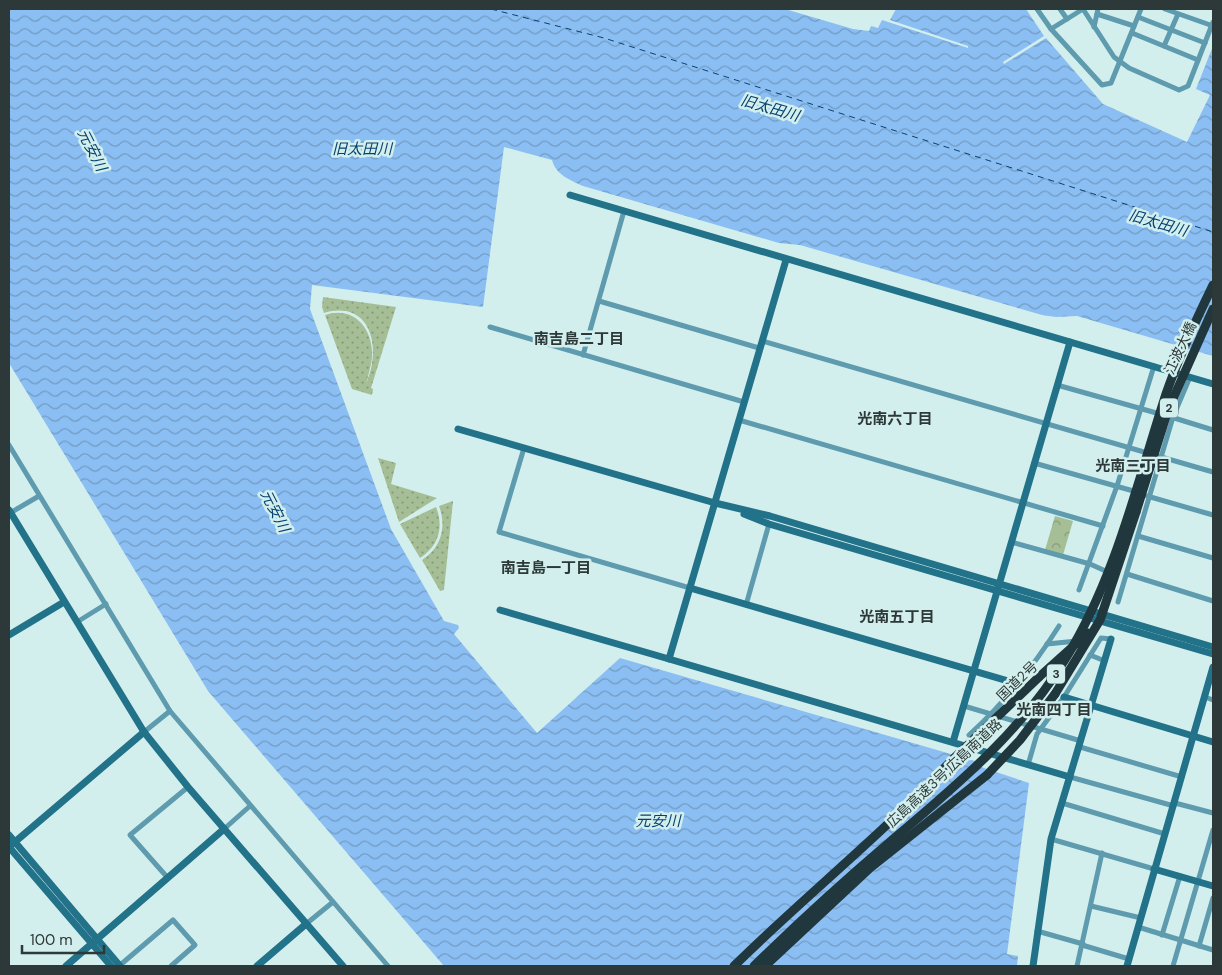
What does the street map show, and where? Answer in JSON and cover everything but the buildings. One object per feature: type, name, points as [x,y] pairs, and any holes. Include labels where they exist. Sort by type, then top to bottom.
[{"type":"highway","name":"広島高速3号;広島南道路","points":[[754,966],[828,897],[984,760],[1027,713],[1056,673],[1088,620],[1105,581],[1167,392],[1213,285]]},
{"type":"highway","name":"江波大橋","points":[[1136,512],[1168,410],[1213,309]]},
{"type":"highway","name":"国道2号","points":[[764,966],[870,868],[987,775],[1059,695],[1086,639],[1102,616],[1136,512]]},
{"type":"highway","name":"国道2号","points":[[734,966],[911,804],[951,761],[1039,677],[1086,639]]},
{"type":"street","points":[[1037,9],[1051,29],[1102,85],[1111,83],[1141,9]]},
{"type":"street","points":[[1060,9],[1067,19]]},
{"type":"street","points":[[1051,29],[1083,9],[1108,51],[1120,62],[1178,90],[1188,86],[1213,25],[1165,9]]},
{"type":"street","points":[[1094,27],[1098,11],[1134,26]]},
{"type":"street","points":[[1164,46],[1178,14]]},
{"type":"street","points":[[1138,17],[1205,44]]},
{"type":"street","points":[[1132,32],[1198,60]]},
{"type":"street","points":[[570,195],[1213,384]]},
{"type":"street","points":[[584,355],[624,211]]},
{"type":"street","points":[[669,659],[786,260]]},
{"type":"street","points":[[600,301],[761,344],[1213,472]]},
{"type":"street","points":[[490,327],[744,402]]},
{"type":"street","points":[[953,742],[1070,342]]},
{"type":"street","points":[[1079,590],[1104,526],[1154,366]]},
{"type":"street","points":[[1118,602],[1173,417],[1190,377]]},
{"type":"street","points":[[1057,385],[1213,430]]},
{"type":"street","points":[[739,420],[1104,526]]},
{"type":"street","points":[[458,429],[715,503],[770,516],[998,587]]},
{"type":"street","points":[[9,445],[170,711],[388,966]]},
{"type":"street","points":[[524,448],[499,532],[1018,684]]},
{"type":"street","points":[[1034,463],[1213,515]]},
{"type":"street","points":[[39,496],[9,512],[144,732],[188,787],[343,966]]},
{"type":"street","points":[[715,503],[769,524],[1213,647]]},
{"type":"street","points":[[746,605],[769,524]]},
{"type":"street","points":[[1138,536],[1213,558]]},
{"type":"street","points":[[1011,542],[1104,569],[1114,581],[1127,574],[1213,601]]},
{"type":"street","points":[[9,636],[64,602]]},
{"type":"street","points":[[77,622],[106,604]]},
{"type":"street","points":[[500,610],[1070,777],[1213,813]]},
{"type":"street","points":[[1102,616],[1213,654]]},
{"type":"street","points":[[969,735],[991,716],[1018,684],[1059,626]]},
{"type":"street","points":[[1028,765],[1040,728],[1059,695],[1101,638],[1111,639],[1051,839],[1033,966]]},
{"type":"street","points":[[1047,644],[1086,639],[1091,653],[1105,662]]},
{"type":"street","points":[[1127,966],[1213,668]]},
{"type":"street","points":[[1059,695],[1213,742]]},
{"type":"street","points":[[1205,697],[1213,700]]},
{"type":"street","points":[[964,706],[991,716],[1040,728],[1081,744],[1182,777]]},
{"type":"street","points":[[10,846],[170,711]]},
{"type":"street","points":[[167,878],[130,835],[188,787]]},
{"type":"street","points":[[1062,803],[1165,834]]},
{"type":"street","points":[[66,966],[250,806]]},
{"type":"street","points":[[1173,966],[1213,830]]},
{"type":"street","points":[[9,835],[10,846],[94,941],[120,966],[173,920],[195,945],[171,966]]},
{"type":"street","points":[[1051,839],[1213,886]]},
{"type":"street","points":[[1077,966],[1102,853]]},
{"type":"street","points":[[1162,935],[1180,876]]},
{"type":"street","points":[[1199,946],[1213,898]]},
{"type":"street","points":[[257,966],[333,902]]},
{"type":"street","points":[[1091,906],[1141,918]]},
{"type":"street","points":[[1138,927],[1213,950]]},
{"type":"street","points":[[1037,931],[1129,958]]},
{"type":"street","points":[[94,941],[112,966]]},
{"type":"green space","points":[[323,297],[396,307],[371,388],[373,389],[372,395],[352,389],[325,315],[345,313],[360,322],[366,329],[372,347],[372,358],[366,384],[371,371],[373,357],[372,343],[369,330],[363,320],[353,313],[340,311],[324,313],[322,307]]},
{"type":"green space","points":[[378,458],[396,463],[391,484],[437,498],[399,522]]},
{"type":"green space","points":[[453,501],[444,590],[440,591],[422,560],[434,549],[441,536],[442,522],[439,506]]},
{"type":"green space","points":[[436,507],[440,522],[438,536],[432,548],[420,558],[400,524]]},
{"type":"green space","points":[[1055,516],[1073,521],[1063,555],[1045,550]]},
{"type":"water","points":[[9,9],[785,9],[853,29],[869,31],[871,26],[878,28],[882,20],[968,48],[968,46],[890,20],[896,9],[1026,9],[1044,36],[1003,62],[1004,64],[1046,38],[1103,104],[1187,142],[1210,95],[1196,89],[1213,46],[1213,356],[1077,316],[1056,317],[1042,315],[800,245],[779,243],[583,186],[560,173],[552,160],[504,147],[483,307],[312,285],[310,309],[391,529],[444,621],[458,625],[459,628],[454,634],[537,733],[620,658],[975,761],[975,765],[1029,783],[1007,954],[1018,956],[1017,966],[444,966],[208,691],[9,363]]},
{"type":"ferry route","points":[[491,9],[604,38],[1213,232]]},
{"type":"district","name":"南吉島二丁目","points":[[579,339]]},
{"type":"district","name":"光南六丁目","points":[[895,419]]},
{"type":"district","name":"光南三丁目","points":[[1133,466]]},
{"type":"district","name":"南吉島一丁目","points":[[546,568]]},
{"type":"district","name":"光南五丁目","points":[[897,617]]},
{"type":"district","name":"光南四丁目","points":[[1054,710]]},
{"type":"water label","name":"旧太田川","points":[[770,108]]},
{"type":"water label","name":"旧太田川","points":[[362,149]]},
{"type":"water label","name":"元安川","points":[[92,150]]},
{"type":"water label","name":"旧太田川","points":[[1158,223]]},
{"type":"water label","name":"元安川","points":[[275,511]]},
{"type":"water label","name":"元安川","points":[[658,821]]}]
